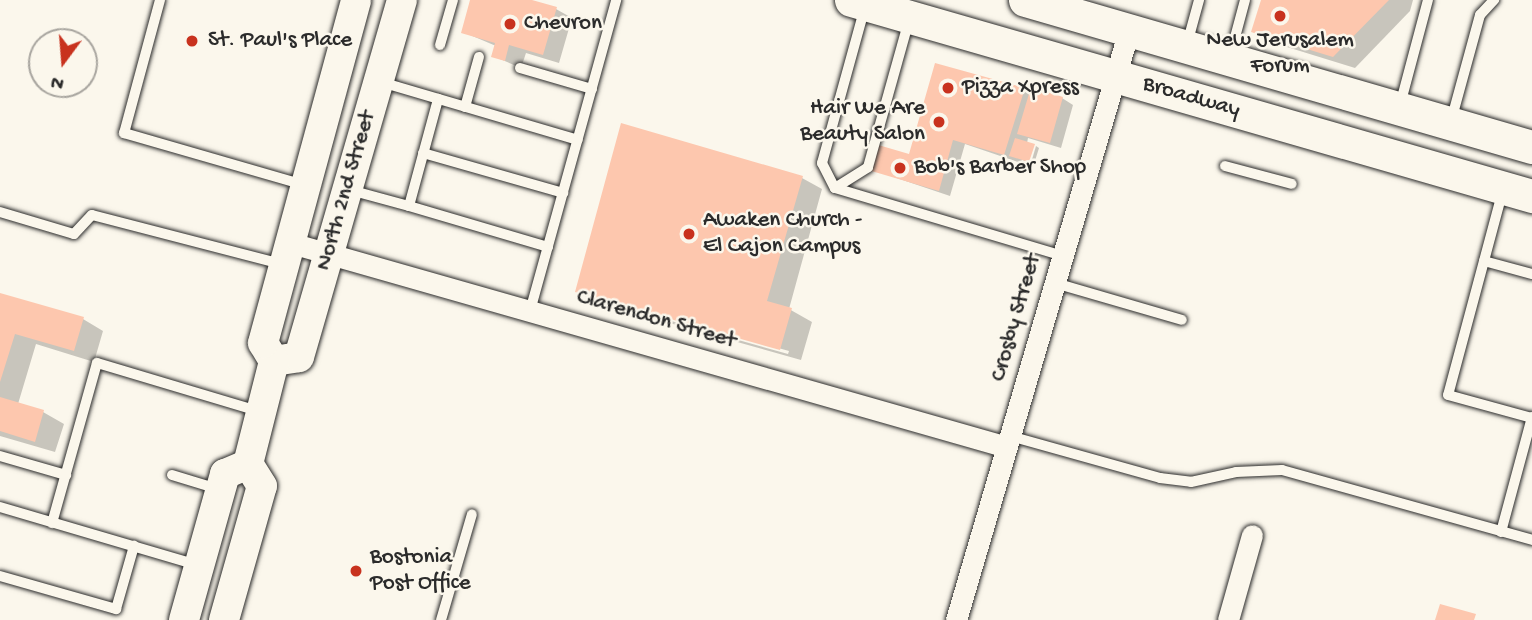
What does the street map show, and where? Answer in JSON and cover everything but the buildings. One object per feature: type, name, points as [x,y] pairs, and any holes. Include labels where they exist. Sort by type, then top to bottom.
[{"type":"main road","name":"North 2nd Street","points":[[248,464],[274,361],[263,343],[356,0]]},
{"type":"main road","name":"North 2nd Street","points":[[274,361],[299,357],[402,0]]},
{"type":"main road","name":"Broadway","points":[[1025,0],[1532,147]]},
{"type":"main road","name":"Broadway","points":[[859,2],[1518,192]]},
{"type":"main road","points":[[329,254],[317,214],[335,143],[330,93]]},
{"type":"main road","points":[[189,619],[225,474],[248,464],[262,486],[222,620]]},
{"type":"main road","points":[[220,494],[224,542],[211,587],[222,620]]},
{"type":"street","name":"Crosby Street","points":[[956,620],[1129,30]]},
{"type":"street","name":"Clarendon Street","points":[[288,254],[329,254],[1009,441]]},
{"type":"street","points":[[1228,620],[1252,535]]},
{"type":"lane","points":[[160,0],[124,133],[306,185]]},
{"type":"lane","points":[[440,45],[453,0]]},
{"type":"lane","points":[[530,311],[616,0]]},
{"type":"lane","points":[[1186,47],[1199,0]]},
{"type":"lane","points":[[1229,59],[1245,0]]},
{"type":"lane","points":[[1399,108],[1429,0]]},
{"type":"lane","points":[[1450,123],[1480,15],[1494,0]]},
{"type":"lane","points":[[859,2],[822,163],[835,188],[1063,256]]},
{"type":"lane","points":[[835,188],[868,167],[910,17]]},
{"type":"lane","points":[[465,107],[479,57]]},
{"type":"lane","points":[[520,68],[592,89]]},
{"type":"lane","points":[[378,82],[578,139]]},
{"type":"lane","points":[[410,206],[438,99]]},
{"type":"lane","points":[[424,153],[563,193]]},
{"type":"lane","points":[[1225,166],[1292,184]]},
{"type":"lane","points":[[347,189],[548,247]]},
{"type":"lane","points":[[1501,531],[1532,418],[1448,395],[1484,261],[1518,192]]},
{"type":"lane","points":[[0,212],[74,234],[92,215],[288,254]]},
{"type":"lane","points":[[1484,261],[1532,274]]},
{"type":"lane","points":[[1055,283],[1182,320]]},
{"type":"lane","points":[[52,523],[97,363],[261,411]]},
{"type":"lane","points":[[1009,441],[1160,478],[1191,482],[1236,472],[1282,471],[1532,540]]},
{"type":"lane","points":[[0,456],[66,475]]},
{"type":"lane","points":[[172,475],[220,494]]},
{"type":"lane","points":[[0,507],[200,566]]},
{"type":"lane","points":[[441,620],[472,514]]},
{"type":"lane","points":[[0,576],[116,609],[134,546]]},
{"type":"place","name":"New Jerusalem Forum","points":[[1280,16]]},
{"type":"place","name":"Chevron","points":[[510,24]]},
{"type":"place","name":"St. Paul's Place","points":[[192,41]]},
{"type":"place","name":"Pizza Xpress","points":[[948,88]]},
{"type":"place","name":"Hair We Are Beauty Salon","points":[[939,122]]},
{"type":"place","name":"Bob's Barber Shop","points":[[900,168]]},
{"type":"place","name":"Awaken Church - El Cajon Campus","points":[[689,234]]},
{"type":"place","name":"Bostonia Post Office","points":[[356,571]]}]
